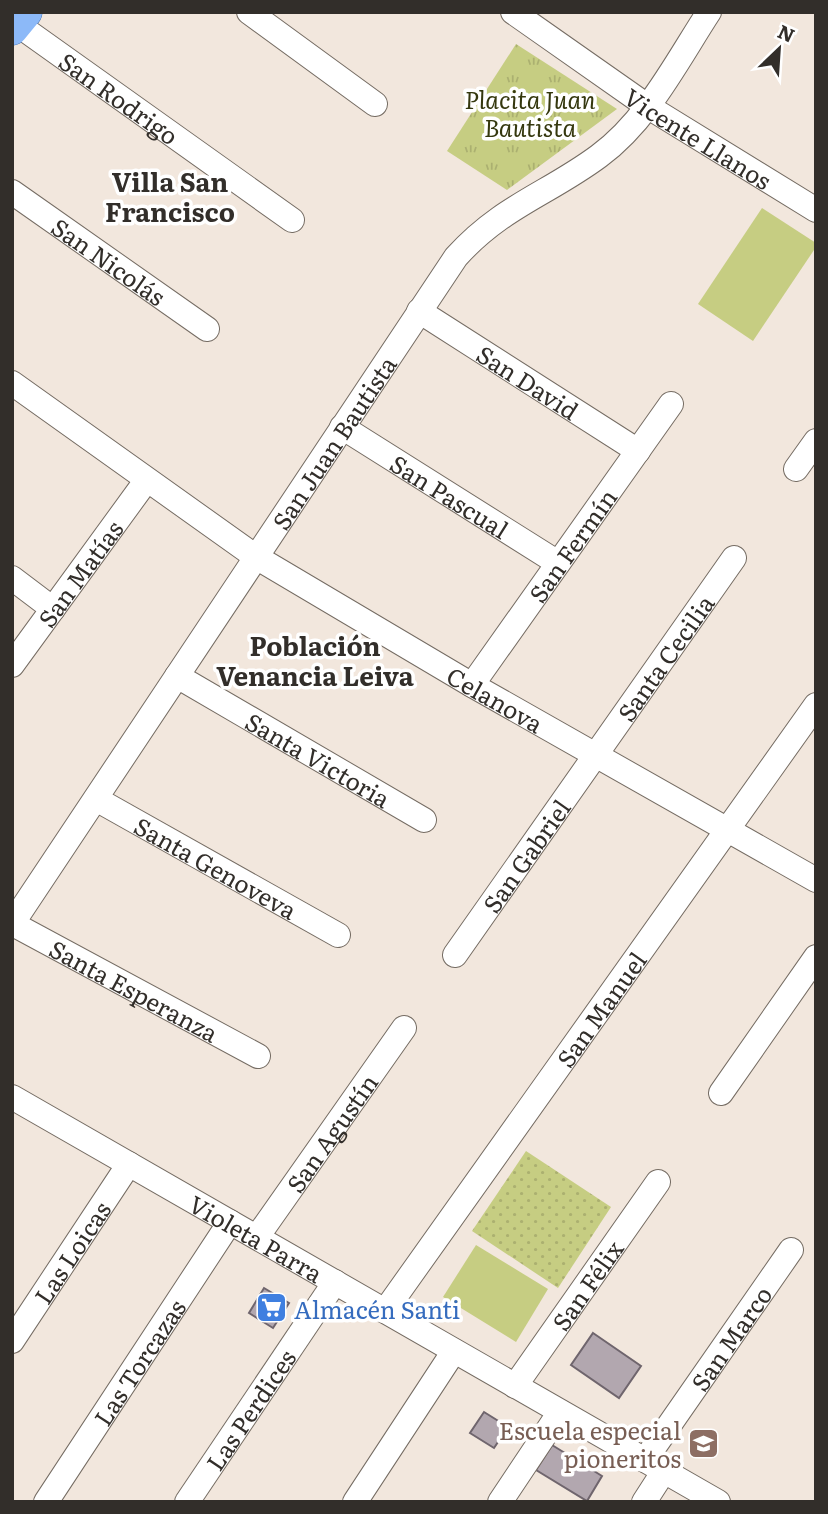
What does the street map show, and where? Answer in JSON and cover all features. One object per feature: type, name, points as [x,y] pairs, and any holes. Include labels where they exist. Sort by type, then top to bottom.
[{"type":"street","points":[[248,12],[375,103]]},
{"type":"street","name":"Vicente Llanos","points":[[513,12],[647,106],[816,210]]},
{"type":"street","name":"San Juan Bautista","points":[[13,924],[456,257],[490,223],[599,156],[622,136],[647,106],[709,12]]},
{"type":"street","name":"San Rodrigo","points":[[19,22],[292,220]]},
{"type":"street","name":"San Nicolás","points":[[12,191],[208,329]]},
{"type":"street","name":"San David","points":[[419,311],[638,451]]},
{"type":"street","name":"Celanova","points":[[12,383],[256,557],[472,685],[816,880]]},
{"type":"street","name":"San Fermín","points":[[472,685],[671,404]]},
{"type":"street","name":"San Pascual","points":[[342,427],[558,563]]},
{"type":"street","points":[[796,469],[816,441]]},
{"type":"street","name":"San Matías","points":[[12,665],[146,481]]},
{"type":"street","name":"Santa Cecilia","points":[[595,755],[734,558]]},
{"type":"street","points":[[12,578],[53,609]]},
{"type":"street","name":"Santa Victoria","points":[[177,676],[424,820]]},
{"type":"street","name":"San Manuel","points":[[385,1311],[816,705]]},
{"type":"street","name":"San Gabriel","points":[[455,955],[595,755]]},
{"type":"street","name":"Santa Genoveva","points":[[96,799],[338,935]]},
{"type":"street","name":"Santa Esperanza","points":[[13,924],[258,1056]]},
{"type":"street","points":[[721,1093],[816,957]]},
{"type":"street","name":"San Agustín","points":[[257,1237],[404,1028]]},
{"type":"street","name":"Violeta Parra","points":[[12,1097],[718,1502]]},
{"type":"street","name":"Las Loicas","points":[[12,1341],[129,1164]]},
{"type":"street","name":"San Félix","points":[[515,1386],[658,1182]]},
{"type":"street","name":"Las Torcazas","points":[[46,1502],[230,1222]]},
{"type":"street","name":"San Marco","points":[[643,1502],[654,1466],[791,1250]]},
{"type":"street","name":"Las Perdices","points":[[187,1502],[335,1282]]},
{"type":"street","points":[[355,1502],[454,1351]]},
{"type":"street","points":[[500,1502],[560,1412]]},
{"type":"green space","name":"Placita Juan Bautista","points":[[516,44],[617,109],[507,190],[447,151]]},
{"type":"green space","points":[[762,208],[816,243],[816,247],[753,341],[698,304]]},
{"type":"green space","points":[[526,1151],[611,1207],[558,1288],[472,1231]]},
{"type":"green space","points":[[476,1245],[548,1289],[516,1342],[443,1297]]},
{"type":"building","points":[[264,1288],[289,1303],[273,1328],[249,1313]]},
{"type":"building","points":[[593,1333],[641,1366],[619,1398],[571,1365]]},
{"type":"building","points":[[484,1412],[508,1427],[494,1448],[470,1433]]},
{"type":"building","points":[[552,1445],[602,1476],[587,1501],[536,1470]]},
{"type":"place","name":"Almacén Santi","points":[[271,1308]]},
{"type":"place","name":"Escuela especial pioneritos","points":[[704,1443]]},
{"type":"district","name":"Villa San Francisco","points":[[170,195]]},
{"type":"district","name":"Población Venancia Leiva","points":[[315,659]]}]
